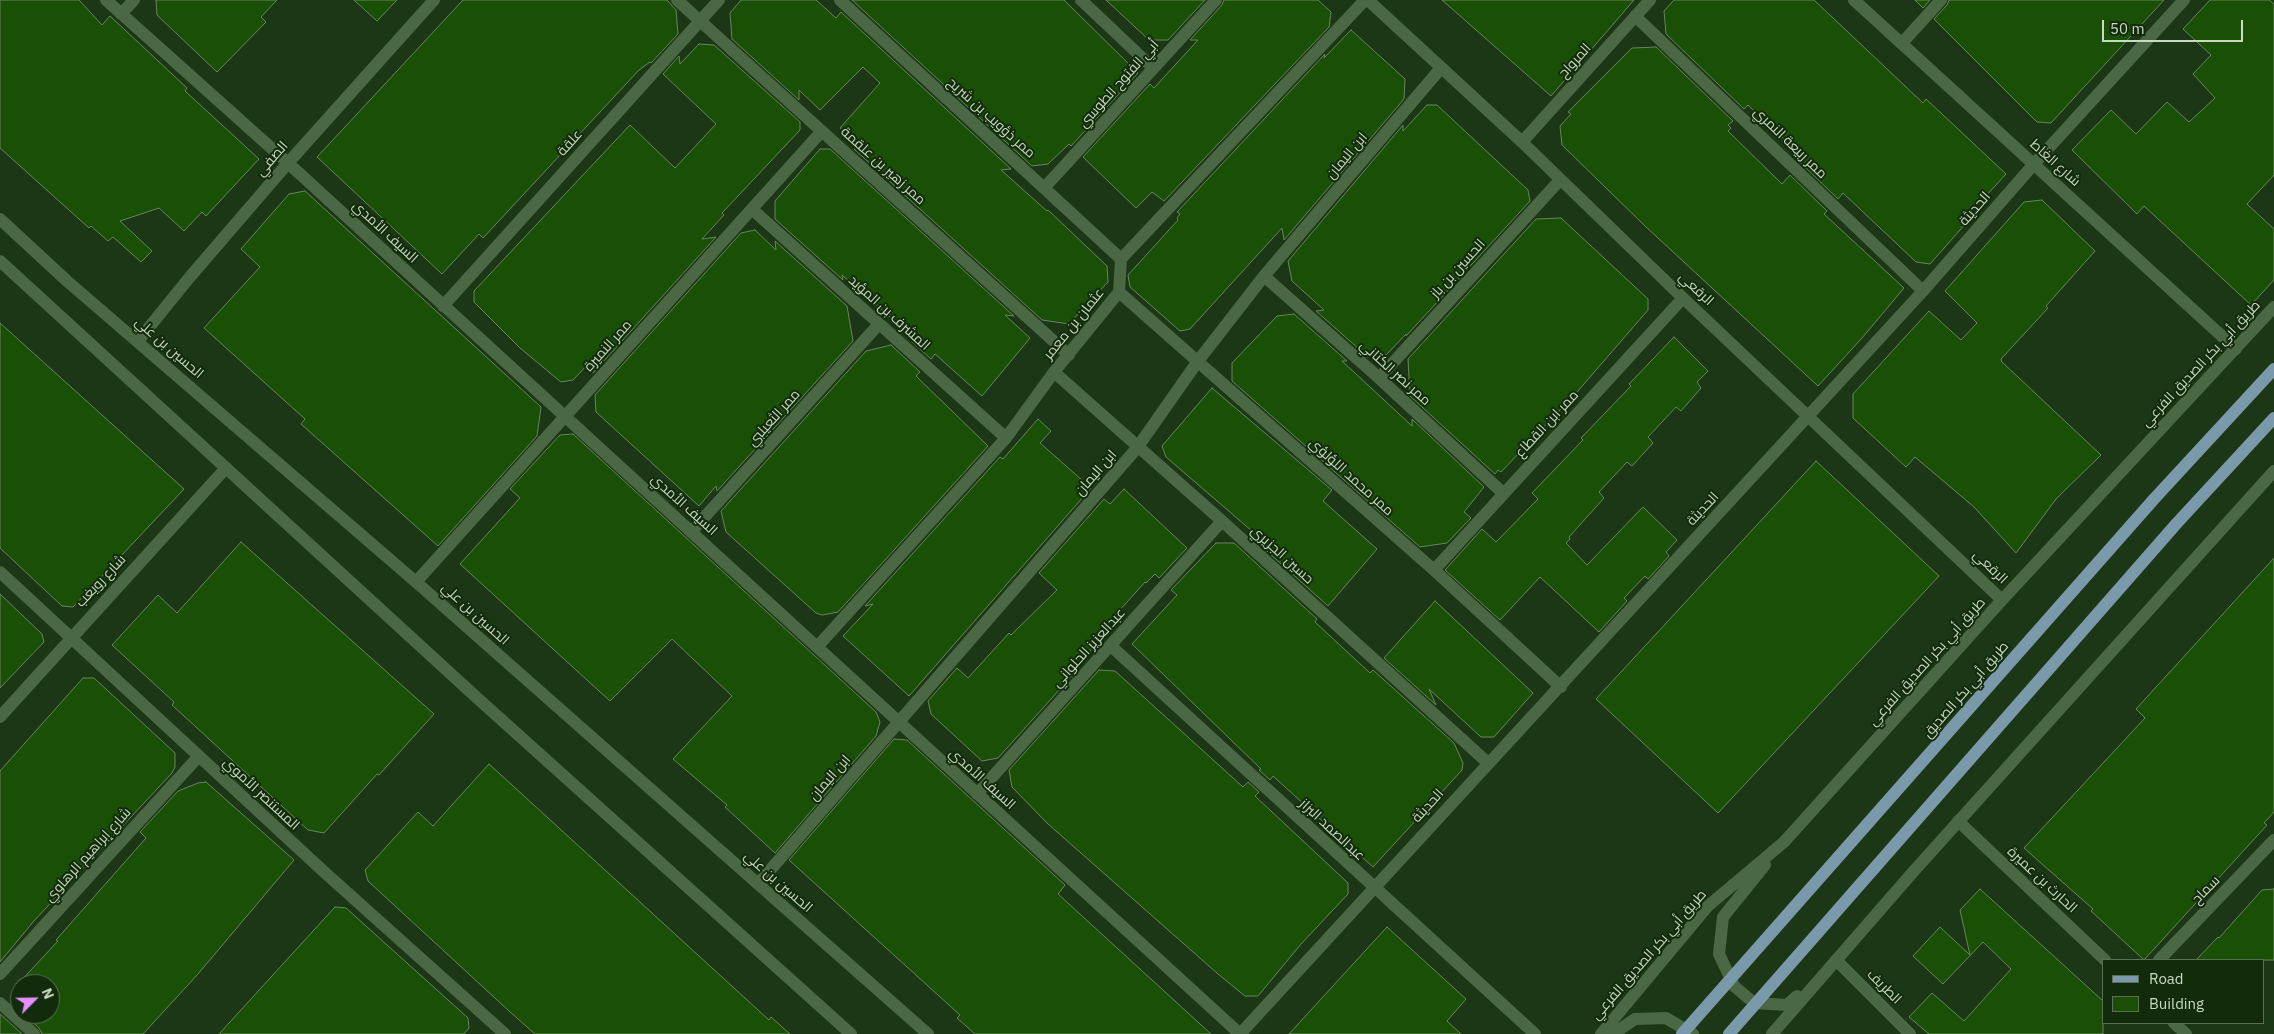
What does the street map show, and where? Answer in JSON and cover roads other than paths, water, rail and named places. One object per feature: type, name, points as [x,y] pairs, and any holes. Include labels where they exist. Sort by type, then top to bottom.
[{"type":"main road","name":"طريق أبي بكر الصديق","points":[[1682,1034],[2154,499],[2274,369]]},
{"type":"main road","points":[[1729,1034],[2177,523],[2274,418]]},
{"type":"street","name":"السيف الأمدي","points":[[106,0],[288,163],[1240,1034]]},
{"type":"street","points":[[122,14],[134,0]]},
{"type":"street","name":"الصفي","points":[[138,341],[188,278],[434,0]]},
{"type":"street","name":"ممر زهير بن علقمة","points":[[677,0],[1069,354]]},
{"type":"street","name":"علقة","points":[[443,306],[719,0]]},
{"type":"street","name":"ممر ذؤويب بن شريح","points":[[840,0],[1122,259]]},
{"type":"street","points":[[1081,0],[1153,68]]},
{"type":"street","name":"أبي الفتوح الطوسي","points":[[1045,187],[1216,0]]},
{"type":"street","points":[[1122,259],[1367,0]]},
{"type":"street","name":"الرقعي","points":[[1367,0],[1522,142],[1683,298],[2002,600]]},
{"type":"street","name":"المرواح","points":[[1522,142],[1650,0]]},
{"type":"street","name":"شارع الغاط","points":[[1854,0],[2236,349]]},
{"type":"street","points":[[1902,43],[1941,0]]},
{"type":"street","name":"الحديثة","points":[[1240,1034],[1809,416],[1923,291],[2034,164],[2184,0]]},
{"type":"street","name":"ممر ربيعة النمري","points":[[1635,16],[1923,291]]},
{"type":"street","name":"ابن اليمان","points":[[758,884],[1138,448],[1198,361],[1264,276],[1441,68]]},
{"type":"street","name":"ممر النميرة","points":[[416,582],[564,416],[753,210],[822,131]]},
{"type":"street","name":"الحسين بن باز","points":[[1379,378],[1560,180]]},
{"type":"street","name":"المشرف بن المؤيد","points":[[753,210],[1006,438]]},
{"type":"street","name":"الحسين بن علي","points":[[0,219],[67,281],[416,582],[928,1034]]},
{"type":"street","name":"عثمان بن معمر","points":[[817,647],[1006,438],[1054,372],[1119,292],[1122,259]]},
{"type":"street","points":[[0,261],[490,709],[851,1034]]},
{"type":"street","name":"ممر نصر الكتاني","points":[[1264,276],[1504,493]]},
{"type":"street","name":"ممر محمد اللؤلؤي","points":[[1119,292],[1434,570],[1560,686]]},
{"type":"street","name":"ممر ابن القطاع","points":[[1434,570],[1683,298]]},
{"type":"street","name":"طريق أبي بكر الصديق الفرعي","points":[[1601,1034],[1708,906],[1784,842],[2002,600],[2274,307]]},
{"type":"street","name":"ممر الثعيلبي","points":[[690,532],[879,324]]},
{"type":"street","name":"حسين الجزيري","points":[[1054,372],[1222,521],[1488,763]]},
{"type":"street","name":"شارع رويغب","points":[[0,717],[71,636],[226,468]]},
{"type":"street","points":[[1772,1034],[1958,821],[2274,471]]},
{"type":"street","name":"عبدالعزيز الحلواني","points":[[977,794],[1222,521]]},
{"type":"street","name":"المستنصر الأموي","points":[[0,572],[322,870],[491,1030],[505,1034]]},
{"type":"street","name":"عبدالصمد البزاز","points":[[1111,646],[1374,889],[1535,1034]]},
{"type":"street","name":"شارع إبراهيم الرهاوي","points":[[0,974],[199,756]]},
{"type":"street","name":"الحارث بن عميرة","points":[[1958,821],[2104,959]]},
{"type":"street","points":[[1784,842],[1723,917],[1719,954],[1734,986],[1754,1003],[1787,1005],[1836,960]]},
{"type":"street","name":"سماح","points":[[2160,959],[2271,848]]},
{"type":"street","name":"الطريف","points":[[1836,960],[1910,1034]]},
{"type":"street","points":[[0,1003],[34,1034]]},
{"type":"street","points":[[1613,1034],[1635,1019],[1666,1018],[1692,1034]]},
{"type":"street","points":[[2175,1024],[2186,1034]]}]
